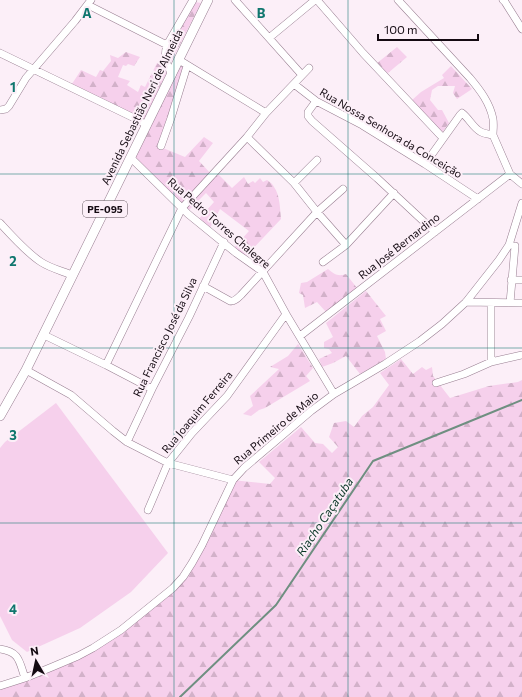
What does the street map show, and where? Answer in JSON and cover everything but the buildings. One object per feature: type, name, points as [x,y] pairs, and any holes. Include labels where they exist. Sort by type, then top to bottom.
[{"type":"main road","name":"Avenida Sebastião Neri de Almeida","points":[[0,416],[4,401],[26,370],[63,297],[72,275],[208,0]]},
{"type":"street","points":[[172,75],[165,56],[165,51],[193,0]]},
{"type":"street","points":[[235,0],[302,75]]},
{"type":"street","points":[[269,38],[316,0],[363,53],[443,138]]},
{"type":"street","points":[[398,0],[478,88],[490,109],[493,118],[494,135],[510,174],[522,184]]},
{"type":"street","points":[[504,1],[522,29]]},
{"type":"street","points":[[0,110],[6,109],[9,106],[32,69],[90,2],[168,45]]},
{"type":"street","points":[[0,53],[147,125]]},
{"type":"street","points":[[179,60],[266,114]]},
{"type":"street","points":[[161,146],[187,66]]},
{"type":"street","points":[[106,365],[182,208],[309,68]]},
{"type":"street","name":"Rua Nossa Senhora da Conceição","points":[[294,84],[316,101],[338,111],[362,125],[478,198]]},
{"type":"street","points":[[316,101],[308,112],[309,118],[394,193],[435,232]]},
{"type":"street","points":[[425,164],[462,114],[464,114],[480,132],[494,135]]},
{"type":"street","points":[[247,137],[294,183],[346,245]]},
{"type":"street","name":"Rua Pedro Torres Chalegre","points":[[131,158],[182,208],[236,253],[263,272],[286,314],[334,394]]},
{"type":"street","points":[[294,183],[317,160]]},
{"type":"street","name":"Rua José Bernardino","points":[[300,336],[510,174]]},
{"type":"street","points":[[203,286],[230,301],[234,301],[241,296],[317,212],[342,189]]},
{"type":"street","points":[[323,262],[346,245],[394,193]]},
{"type":"street","name":"Rua Primeiro de Maio","points":[[0,686],[25,678],[78,656],[93,648],[121,630],[172,588],[183,577],[192,563],[233,480],[244,468],[311,411],[334,394],[385,364],[420,341],[442,324],[466,302],[499,260],[515,246],[522,203]]},
{"type":"street","points":[[0,222],[40,262],[72,275]]},
{"type":"street","name":"Rua Francisco José da Silva","points":[[127,442],[224,242]]},
{"type":"street","points":[[510,303],[515,246]]},
{"type":"street","points":[[511,280],[522,280]]},
{"type":"street","points":[[466,302],[522,303]]},
{"type":"street","points":[[491,303],[491,362]]},
{"type":"street","name":"Rua Joaquim Ferreira","points":[[148,510],[168,463],[192,433],[227,396],[286,314]]},
{"type":"street","points":[[44,335],[152,389]]},
{"type":"street","points":[[436,383],[464,374],[491,362],[522,355]]},
{"type":"street","points":[[26,370],[71,395],[113,432],[127,442],[168,463],[233,480]]},
{"type":"street","points":[[0,649],[10,651],[16,655],[25,678]]},
{"type":"green space","points":[[195,2],[201,3],[171,62],[166,60],[168,45]]},
{"type":"green space","points":[[397,47],[407,57],[388,73],[376,64]]},
{"type":"green space","points":[[126,52],[140,57],[134,66],[128,64],[126,66],[123,65],[118,77],[130,81],[127,85],[138,92],[141,85],[145,87],[157,63],[168,69],[143,123],[70,87],[81,70],[96,77],[100,70],[103,71],[111,61],[110,55],[118,58]]},
{"type":"green space","points":[[179,63],[188,68],[175,118],[163,148],[185,157],[204,137],[213,143],[199,161],[212,175],[218,174],[232,188],[244,177],[248,184],[253,181],[255,183],[260,178],[263,182],[267,180],[276,190],[281,219],[244,258],[233,249],[249,231],[220,209],[209,230],[197,221],[214,202],[206,193],[187,212],[130,161]]},
{"type":"green space","points":[[451,66],[472,89],[457,99],[453,93],[455,86],[438,86],[432,90],[430,100],[438,110],[442,110],[449,123],[441,134],[411,101],[421,92],[444,78],[442,75]]},
{"type":"green space","points":[[328,269],[336,274],[346,274],[357,288],[326,312],[317,302],[305,308],[303,295],[299,293],[301,283],[307,282]]},
{"type":"green space","points":[[366,291],[386,316],[380,319],[386,331],[377,336],[385,352],[386,359],[360,374],[346,356],[322,367],[319,359],[332,353],[329,349],[324,348],[324,342],[333,337],[326,323]]},
{"type":"green space","points":[[298,344],[313,368],[306,376],[310,381],[251,416],[243,414],[253,406],[250,396],[279,369],[270,367],[288,356]]},
{"type":"green space","points":[[401,359],[413,374],[422,367],[426,370],[432,367],[433,376],[450,398],[489,386],[518,382],[522,380],[522,697],[0,697],[0,688],[61,666],[126,626],[182,582],[232,480],[270,484],[275,478],[259,462],[301,427],[315,443],[323,444],[332,453],[338,447],[329,437],[334,423],[346,421],[354,427],[362,416],[373,407],[389,385],[380,373]]},
{"type":"green space","points":[[56,403],[168,553],[131,592],[80,628],[27,652],[12,640],[0,616],[0,448],[5,442]]},
{"type":"waterway","name":"Riacho Caçatuba","points":[[180,697],[276,605],[373,461],[522,400]]}]
